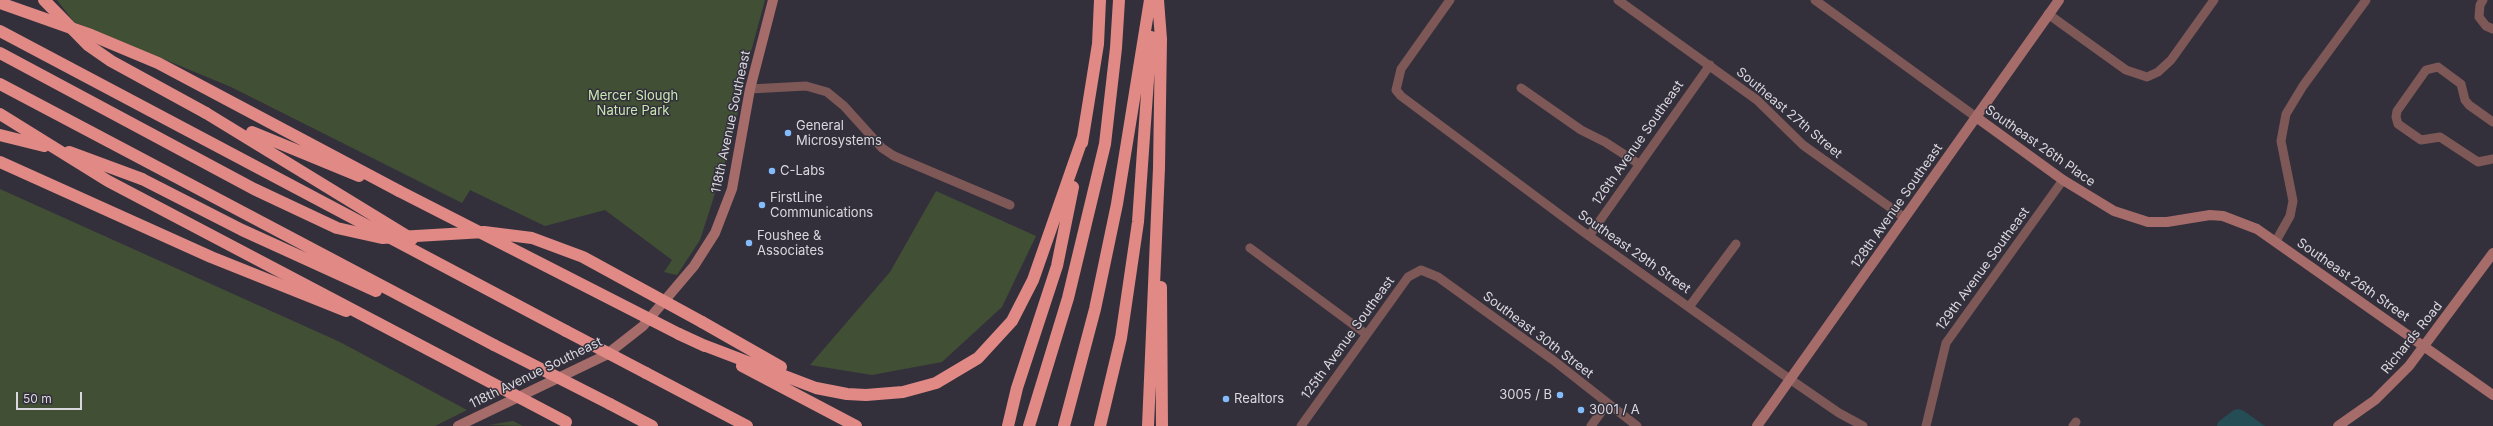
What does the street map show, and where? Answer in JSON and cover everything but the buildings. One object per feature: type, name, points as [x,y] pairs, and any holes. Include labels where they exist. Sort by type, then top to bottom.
[{"type":"highway","points":[[44,0],[88,45],[111,61],[206,113],[424,247],[448,266]]},
{"type":"highway","points":[[1008,426],[1017,388],[1057,266],[1083,137],[1098,44],[1100,0]]},
{"type":"highway","points":[[1030,424],[1068,298],[1105,144],[1116,48],[1119,0]]},
{"type":"highway","points":[[1064,426],[1095,309],[1115,212],[1152,0]]},
{"type":"highway","points":[[1100,426],[1121,338],[1138,222],[1152,0]]},
{"type":"highway","points":[[1158,0],[1160,39],[1159,168],[1162,426]]},
{"type":"highway","points":[[0,3],[91,35],[158,63],[399,191],[698,343],[856,426]]},
{"type":"highway","points":[[0,31],[250,164],[448,266],[747,426]]},
{"type":"highway","points":[[0,53],[254,189],[337,228],[382,238],[484,232],[532,238],[583,257],[702,322],[782,368],[847,394]]},
{"type":"highway","points":[[0,84],[494,345],[652,426]]},
{"type":"highway","points":[[206,113],[309,157],[399,191]]},
{"type":"highway","points":[[0,114],[108,181],[413,340],[570,424]]},
{"type":"highway","points":[[0,135],[67,151],[112,166],[148,182],[242,230],[494,345]]},
{"type":"highway","points":[[698,343],[816,388],[847,394],[866,395],[903,392],[936,383],[963,368],[996,341],[1012,321],[1033,280],[1083,137]]},
{"type":"highway","points":[[0,162],[211,257],[413,340]]},
{"type":"highway","points":[[1148,426],[1159,168]]},
{"type":"street","name":"118th Avenue Southeast","points":[[458,426],[606,355],[643,326],[682,282],[712,238],[725,207],[739,154],[750,89],[773,0]]},
{"type":"street","name":"Southeast 29th Street","points":[[1450,0],[1401,69],[1396,90],[1410,104],[1588,236],[1690,307],[1790,380],[1839,413],[1863,426]]},
{"type":"street","name":"Southeast 27th Street","points":[[1618,0],[1763,104],[1803,145],[1905,218]]},
{"type":"street","name":"Southeast 26th Place","points":[[1815,0],[2063,180],[2105,206],[2130,217],[2148,222],[2167,222],[2210,216],[2223,216],[2248,224],[2276,241]]},
{"type":"street","name":"128th Avenue Southeast","points":[[1757,426],[2058,0]]},
{"type":"street","points":[[2048,14],[2135,74],[2147,77],[2164,67],[2214,0]]},
{"type":"street","points":[[2276,241],[2290,216],[2293,201],[2281,142],[2286,114],[2303,86],[2366,0]]},
{"type":"street","points":[[2484,0],[2480,5],[2479,17],[2486,26],[2493,29]]},
{"type":"street","name":"126th Avenue Southeast","points":[[1588,236],[1710,65]]},
{"type":"street","points":[[2493,122],[2469,105],[2461,84],[2438,67],[2426,70],[2397,111],[2396,117],[2398,124],[2421,140],[2440,137],[2478,162],[2493,159]]},
{"type":"street","points":[[750,89],[806,86],[827,92],[844,106],[882,148],[894,156],[1010,205]]},
{"type":"street","points":[[1520,88],[1581,130],[1605,142],[1639,164]]},
{"type":"street","name":"129th Avenue Southeast","points":[[1926,426],[1946,343],[2063,180]]},
{"type":"street","name":"Southeast 26th Street","points":[[2276,241],[2493,396]]},
{"type":"street","points":[[1690,307],[1736,244]]},
{"type":"street","points":[[1250,248],[1366,334]]},
{"type":"street","name":"Richards Road","points":[[2338,426],[2375,400],[2391,385],[2425,347],[2493,253]]},
{"type":"street","name":"125th Avenue Southeast","points":[[1301,426],[1408,277],[1421,270]]},
{"type":"street","name":"Southeast 30th Street","points":[[1421,270],[1438,277],[1553,360],[1607,404],[1637,426]]},
{"type":"street","points":[[1591,426],[1607,404]]},
{"type":"green space","name":"Mercer Slough Nature Park","points":[[57,0],[765,0],[740,92],[738,112],[728,153],[700,240],[677,275],[664,272],[672,260],[605,210],[545,226],[470,190],[462,203],[231,87],[74,22]]},
{"type":"green space","points":[[0,189],[340,342],[467,410],[435,426],[0,426]]},
{"type":"green space","points":[[936,191],[1036,236],[1002,307],[942,362],[872,375],[810,365],[890,272]]},
{"type":"green space","points":[[513,421],[523,426],[489,425]]},
{"type":"water","points":[[2239,409],[2265,426],[2217,426],[2218,422],[2234,410]]},
{"type":"place","name":"General Microsystems","points":[[788,133]]},
{"type":"place","name":"C-Labs","points":[[772,171]]},
{"type":"place","name":"FirstLine Communications","points":[[762,205]]},
{"type":"place","name":"Foushee & Associates","points":[[749,243]]},
{"type":"place","name":"3005 / B","points":[[1560,395]]},
{"type":"place","name":"Realtors","points":[[1226,399]]},
{"type":"place","name":"3001 / A","points":[[1581,410]]}]
